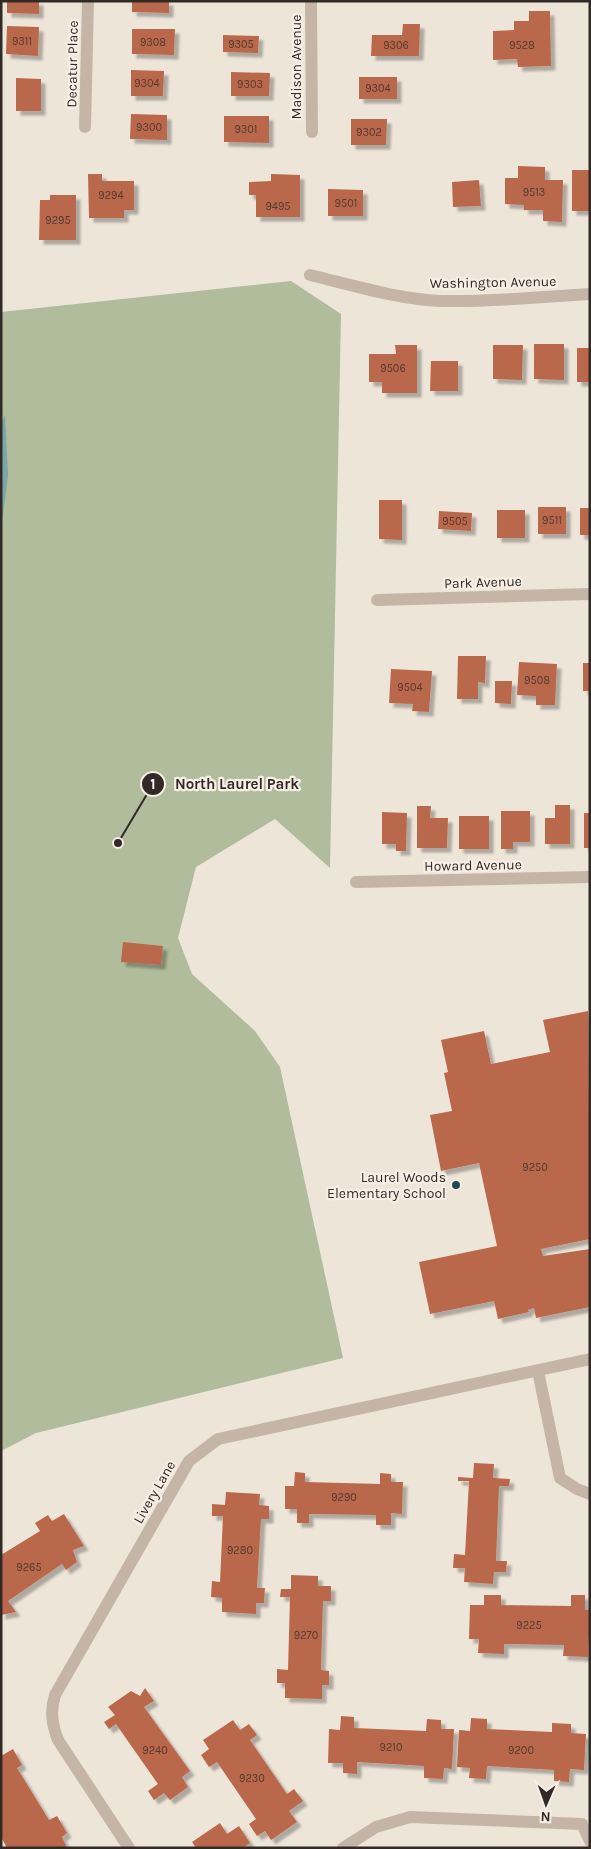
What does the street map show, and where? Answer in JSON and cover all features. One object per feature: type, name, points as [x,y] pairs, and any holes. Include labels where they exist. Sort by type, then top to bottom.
[{"type":"street","name":"Decatur Place","points":[[85,126],[88,1]]},
{"type":"street","name":"Madison Avenue","points":[[311,1],[312,132]]},
{"type":"street","name":"Washington Avenue","points":[[310,275],[395,294],[440,301],[502,300],[590,294]]},
{"type":"street","name":"Park Avenue","points":[[377,600],[590,594]]},
{"type":"street","name":"Howard Avenue","points":[[356,882],[590,877]]},
{"type":"street","name":"Livery Lane","points":[[129,1848],[58,1740],[52,1719],[52,1706],[55,1695],[189,1461],[218,1439],[590,1359]]},
{"type":"street","points":[[538,1370],[560,1478],[577,1489],[590,1494]]},
{"type":"street","points":[[343,1848],[376,1827],[410,1817],[582,1824],[590,1841]]},
{"type":"green space","points":[[291,281],[341,314],[330,868],[275,819],[196,867],[178,938],[192,974],[255,1031],[280,1067],[343,1358],[36,1433],[1,1451],[1,312]]},
{"type":"water","points":[[5,415],[8,475],[1,530],[1,425]]},
{"type":"building","points":[[7,1],[39,1],[39,14],[7,13]]},
{"type":"building","points":[[132,1],[169,1],[169,13],[132,12]]},
{"type":"building","points":[[529,11],[550,11],[551,66],[518,67],[517,59],[493,60],[493,31],[514,30],[514,21],[529,21]]},
{"type":"building","points":[[403,24],[420,24],[419,56],[371,56],[372,35],[402,35]]},
{"type":"building","points":[[7,26],[39,27],[38,56],[6,54]]},
{"type":"building","points":[[132,29],[175,29],[174,55],[132,54]]},
{"type":"building","points":[[223,35],[259,36],[258,53],[223,52]]},
{"type":"building","points":[[131,70],[164,71],[163,96],[131,96]]},
{"type":"building","points":[[231,72],[270,73],[269,96],[231,96]]},
{"type":"building","points":[[359,77],[397,77],[397,99],[359,99]]},
{"type":"building","points":[[16,78],[41,79],[41,111],[16,111]]},
{"type":"building","points":[[131,114],[167,115],[167,140],[130,139]]},
{"type":"building","points":[[224,116],[269,116],[269,143],[224,142]]},
{"type":"building","points":[[351,119],[387,119],[386,145],[351,145]]},
{"type":"building","points":[[518,166],[545,167],[545,180],[563,180],[562,222],[543,221],[543,210],[524,210],[524,205],[505,204],[505,178],[518,178]]},
{"type":"building","points":[[572,170],[590,170],[590,211],[572,211]]},
{"type":"building","points":[[88,174],[102,174],[102,181],[134,181],[134,210],[124,210],[124,218],[89,218]]},
{"type":"building","points":[[271,174],[300,175],[300,217],[256,217],[256,195],[249,195],[249,182],[271,181]]},
{"type":"building","points":[[479,180],[481,206],[453,207],[452,182]]},
{"type":"building","points":[[328,189],[363,190],[363,216],[328,216]]},
{"type":"building","points":[[50,195],[76,195],[76,240],[39,240],[40,200],[50,200]]},
{"type":"building","points":[[534,344],[564,344],[564,380],[534,379]]},
{"type":"building","points":[[395,345],[417,345],[417,393],[382,393],[382,382],[369,382],[369,354],[396,354]]},
{"type":"building","points":[[493,345],[523,345],[522,380],[493,379]]},
{"type":"building","points":[[577,348],[590,348],[590,382],[577,382]]},
{"type":"building","points":[[431,361],[458,361],[458,391],[430,391]]},
{"type":"building","points":[[379,500],[402,500],[402,540],[379,539]]},
{"type":"building","points":[[538,507],[566,507],[566,534],[538,534]]},
{"type":"building","points":[[580,508],[590,508],[590,535],[580,535]]},
{"type":"building","points":[[497,510],[525,510],[525,538],[497,538]]},
{"type":"building","points":[[439,511],[472,513],[471,531],[438,529]]},
{"type":"building","points":[[458,656],[486,656],[485,683],[478,682],[478,699],[457,699]]},
{"type":"building","points":[[519,662],[557,664],[555,705],[536,705],[536,696],[517,695]]},
{"type":"building","points":[[583,663],[590,663],[590,691],[583,691]]},
{"type":"building","points":[[391,669],[432,671],[429,712],[412,711],[413,704],[389,703]]},
{"type":"building","points":[[495,681],[512,681],[511,704],[495,703]]},
{"type":"building","points":[[555,805],[570,805],[570,844],[545,844],[545,818],[555,818]]},
{"type":"building","points":[[417,806],[431,806],[430,818],[448,818],[447,848],[417,848]]},
{"type":"building","points":[[501,811],[530,811],[530,842],[513,842],[513,849],[501,849]]},
{"type":"building","points":[[382,812],[407,813],[406,851],[396,851],[396,844],[382,844]]},
{"type":"building","points":[[584,813],[590,813],[590,848],[584,848]]},
{"type":"building","points":[[459,816],[489,816],[489,849],[459,849]]},
{"type":"building","points":[[123,942],[163,946],[161,965],[121,962]]},
{"type":"building","name":"Laurel Woods Elementary School","points":[[588,1011],[590,1239],[541,1249],[543,1256],[590,1249],[590,1307],[536,1318],[534,1308],[528,1310],[529,1312],[498,1319],[494,1301],[430,1314],[419,1262],[497,1246],[479,1163],[441,1171],[430,1115],[452,1111],[444,1073],[448,1072],[441,1040],[484,1031],[491,1064],[550,1052],[543,1020]]},
{"type":"building","points":[[474,1463],[494,1464],[493,1478],[510,1479],[509,1486],[499,1486],[496,1561],[507,1561],[506,1572],[494,1572],[493,1584],[464,1582],[465,1568],[453,1568],[454,1554],[465,1555],[469,1481],[458,1481],[458,1477],[473,1478]]},
{"type":"building","points":[[295,1472],[305,1473],[305,1482],[380,1484],[380,1473],[391,1474],[391,1482],[403,1482],[402,1514],[391,1513],[391,1525],[376,1525],[376,1515],[309,1514],[309,1523],[297,1523],[297,1509],[285,1509],[285,1486],[294,1486]]},
{"type":"building","points":[[226,1492],[260,1494],[259,1505],[269,1506],[269,1519],[261,1519],[257,1588],[265,1588],[264,1603],[256,1603],[256,1614],[222,1612],[222,1598],[211,1597],[212,1581],[220,1582],[223,1516],[212,1516],[212,1504],[225,1505]]},
{"type":"building","points":[[64,1514],[84,1546],[73,1550],[77,1562],[66,1570],[62,1564],[8,1601],[16,1612],[1,1615],[1,1555],[40,1531],[35,1523],[48,1515],[52,1521]]},
{"type":"building","points":[[291,1575],[318,1576],[318,1586],[331,1586],[331,1601],[323,1601],[321,1670],[329,1671],[329,1685],[322,1685],[322,1699],[285,1698],[285,1683],[277,1683],[277,1669],[288,1670],[290,1597],[280,1597],[281,1589],[291,1589]]},
{"type":"building","points":[[484,1595],[501,1595],[501,1605],[571,1606],[571,1595],[585,1595],[585,1610],[590,1610],[588,1657],[563,1656],[564,1645],[504,1644],[504,1654],[478,1653],[479,1639],[469,1639],[470,1605],[484,1605]]},
{"type":"building","points":[[145,1688],[154,1701],[144,1707],[190,1771],[182,1777],[188,1787],[170,1800],[164,1793],[154,1800],[148,1791],[158,1784],[116,1724],[109,1729],[104,1722],[115,1715],[108,1707],[131,1691],[140,1696]]},
{"type":"building","points":[[341,1716],[354,1717],[354,1728],[426,1731],[427,1719],[441,1720],[441,1729],[454,1729],[452,1769],[444,1768],[443,1779],[424,1778],[424,1766],[357,1762],[357,1774],[343,1773],[343,1763],[328,1763],[329,1729],[340,1730]]},
{"type":"building","points":[[471,1718],[487,1719],[487,1729],[552,1732],[552,1723],[571,1724],[571,1733],[586,1734],[584,1770],[570,1769],[569,1782],[554,1781],[554,1770],[487,1766],[486,1779],[469,1778],[470,1768],[457,1767],[459,1730],[470,1731]]},
{"type":"building","points":[[233,1720],[240,1730],[249,1724],[257,1735],[250,1740],[287,1794],[294,1789],[303,1801],[289,1811],[297,1822],[271,1840],[265,1831],[257,1836],[249,1824],[256,1819],[217,1762],[209,1767],[201,1755],[209,1749],[203,1740]]},
{"type":"building","points":[[13,1749],[22,1765],[17,1768],[49,1820],[57,1816],[67,1833],[62,1837],[67,1848],[7,1848],[1,1837],[1,1756]]},
{"type":"building","points":[[220,1823],[227,1834],[239,1826],[250,1843],[243,1848],[196,1848],[192,1842]]},
{"type":"place","name":"North Laurel Park","points":[[118,843]]},
{"type":"place","name":"Laurel Woods Elementary School","points":[[456,1185]]}]
